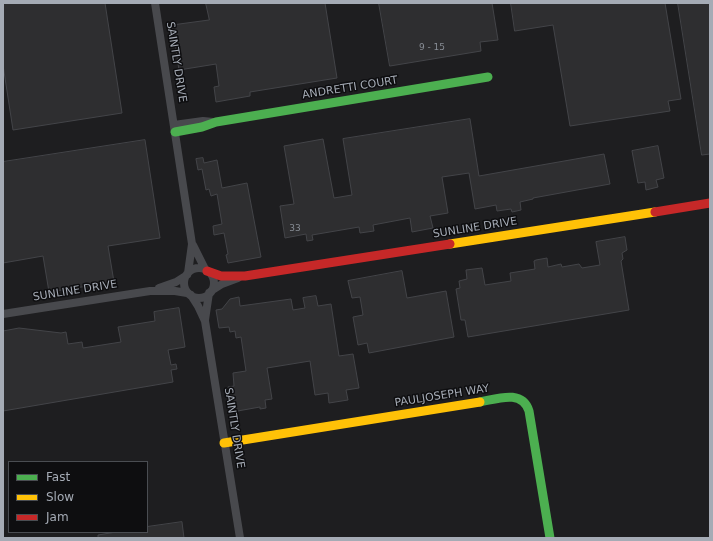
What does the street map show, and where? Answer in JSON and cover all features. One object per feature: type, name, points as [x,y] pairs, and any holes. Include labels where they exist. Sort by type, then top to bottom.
[{"type":"street","name":"SAINTLY DRIVE","points":[[155,3],[192,244],[188,274]]},
{"type":"street","name":"ANDRETTI COURT","points":[[174,128],[202,127],[216,122],[488,77]]},
{"type":"street","name":"SUNLINE DRIVE","points":[[207,271],[221,276],[245,276],[710,203]]},
{"type":"street","name":"SAINTLY DRIVE","points":[[192,244],[207,271]]},
{"type":"street","points":[[197,269],[207,271],[211,276],[213,282],[210,292],[205,297],[199,298],[189,294],[184,284],[188,274],[197,269]]},
{"type":"street","name":"SUNLINE DRIVE","points":[[150,291],[176,282],[188,274]]},
{"type":"street","name":"SUNLINE DRIVE","points":[[210,292],[222,284],[245,276]]},
{"type":"street","name":"SUNLINE DRIVE","points":[[3,314],[150,291],[175,291],[189,294]]},
{"type":"street","name":"SAINTLY DRIVE","points":[[205,321],[210,292]]},
{"type":"street","name":"SAINTLY DRIVE","points":[[189,294],[198,306],[205,321],[240,538]]},
{"type":"street","name":"PAULJOSEPH WAY","points":[[224,443],[517,397],[523,400],[530,410],[550,538]]},
{"type":"shaded area","points":[[3,3],[710,3],[710,538],[3,538]]},
{"type":"building","points":[[3,3],[105,3],[122,113],[13,130],[3,65]]},
{"type":"building","points":[[206,3],[325,3],[337,78],[250,92],[250,96],[216,102],[214,87],[219,86],[216,64],[179,70],[172,25],[209,20]]},
{"type":"building","points":[[379,3],[492,3],[498,40],[480,42],[481,51],[390,66]]},
{"type":"building","points":[[511,3],[665,3],[681,99],[668,101],[670,111],[570,126],[553,25],[515,31]]},
{"type":"building","points":[[678,3],[710,3],[710,154],[702,155]]},
{"type":"building","points":[[470,119],[479,176],[604,154],[610,184],[533,198],[520,202],[521,210],[512,212],[511,209],[497,211],[496,205],[475,209],[469,173],[442,177],[448,213],[430,216],[433,228],[412,232],[410,218],[373,225],[374,231],[360,233],[359,227],[312,235],[313,240],[307,241],[306,234],[285,238],[280,206],[294,204],[284,146],[323,139],[334,198],[352,195],[343,139]]},
{"type":"building","points":[[145,140],[160,238],[108,246],[114,282],[49,292],[43,256],[3,263],[3,162]]},
{"type":"building","points":[[658,146],[664,178],[656,180],[658,187],[646,190],[645,182],[638,183],[632,151]]},
{"type":"building","points":[[203,158],[204,163],[217,160],[222,188],[247,183],[261,257],[228,263],[224,233],[214,235],[213,226],[222,224],[217,194],[211,196],[209,189],[206,190],[202,169],[198,170],[196,159]]},
{"type":"building","points":[[625,237],[627,250],[622,253],[623,259],[621,261],[629,310],[468,337],[465,320],[461,320],[456,289],[460,288],[459,281],[467,279],[466,270],[482,268],[485,285],[511,281],[510,273],[535,269],[534,261],[547,258],[548,267],[561,264],[562,267],[579,264],[582,268],[600,265],[596,242]]},
{"type":"building","points":[[402,271],[407,298],[446,291],[454,337],[369,353],[367,343],[358,345],[353,317],[363,315],[360,297],[352,298],[348,281]]},
{"type":"building","points":[[316,296],[318,306],[331,304],[339,356],[353,354],[359,388],[346,390],[348,400],[329,403],[328,393],[315,395],[310,361],[267,368],[272,399],[265,400],[266,408],[260,409],[260,407],[232,412],[228,387],[234,386],[233,373],[246,371],[241,337],[236,338],[235,331],[230,332],[229,327],[219,328],[216,310],[222,309],[230,299],[239,297],[240,306],[291,299],[293,310],[305,308],[303,298]]},
{"type":"building","points":[[179,308],[185,347],[168,350],[171,365],[176,364],[177,369],[171,370],[173,382],[3,411],[3,331],[19,328],[61,333],[66,332],[68,344],[82,342],[83,348],[121,342],[118,327],[155,321],[154,312]]},
{"type":"building","points":[[182,522],[184,538],[98,538],[98,535],[110,533],[148,533],[148,527]]},
{"type":"traffic: fast","points":[[175,132],[202,127],[216,122],[488,77]]},
{"type":"traffic: fast","points":[[480,402],[508,397],[521,400],[526,404],[529,411],[550,538]]},
{"type":"traffic: slow","points":[[450,244],[655,212]]},
{"type":"traffic: slow","points":[[224,443],[480,402]]},
{"type":"traffic: jam","points":[[655,212],[710,203]]},
{"type":"traffic: jam","points":[[207,271],[221,276],[245,276],[450,244]]}]
